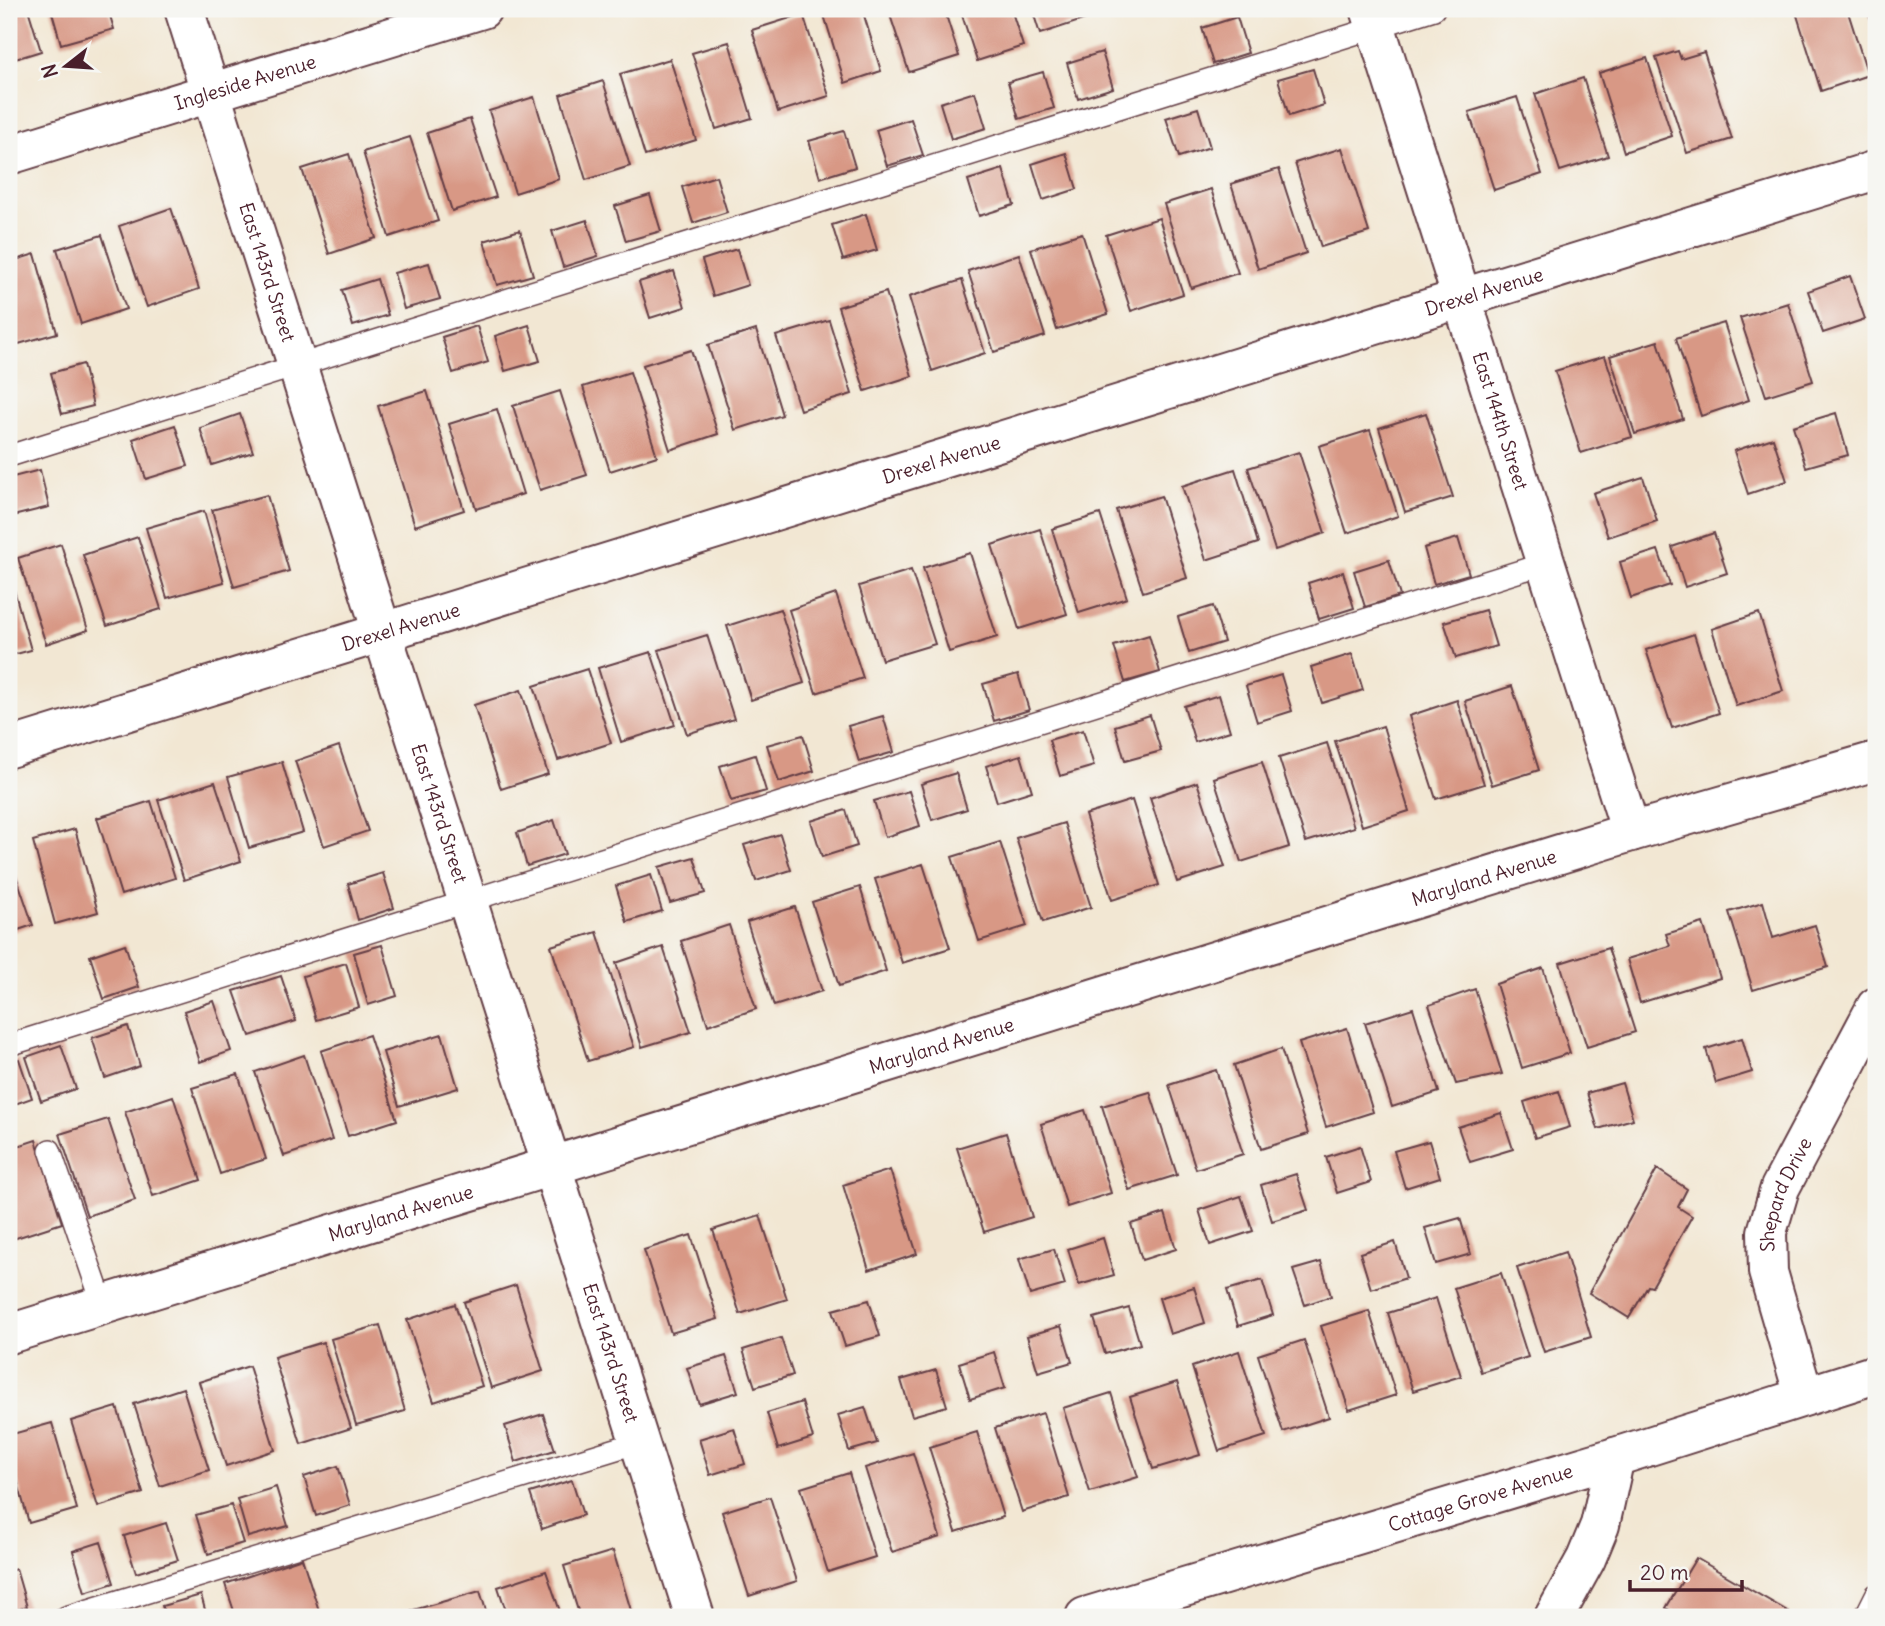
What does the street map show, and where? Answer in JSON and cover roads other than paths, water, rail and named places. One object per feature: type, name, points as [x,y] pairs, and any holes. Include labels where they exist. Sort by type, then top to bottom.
[{"type":"street","name":"East 143rd Street","points":[[184,9],[695,1617]]},
{"type":"street","name":"Ingleside Avenue","points":[[9,155],[482,9]]},
{"type":"street","name":"East 144th Street","points":[[1373,18],[1631,832]]},
{"type":"street","name":"Drexel Avenue","points":[[9,748],[1876,170]]},
{"type":"street","name":"Maryland Avenue","points":[[9,1334],[1631,832],[1876,761]]},
{"type":"street","name":"Shepard Drive","points":[[1804,1396],[1768,1272],[1768,1232],[1780,1188],[1876,1007]]},
{"type":"street","name":"Cottage Grove Avenue","points":[[1085,1617],[1615,1457],[1876,1374]]},
{"type":"street","points":[[1554,1617],[1600,1525],[1615,1457]]},
{"type":"lane","points":[[9,456],[298,366],[1373,18],[1434,9]]},
{"type":"lane","points":[[9,1045],[1546,562]]},
{"type":"lane","points":[[50,1150],[103,1305]]},
{"type":"lane","points":[[66,1617],[639,1442]]},
{"type":"lane","points":[[1865,1617],[1876,1595]]}]
